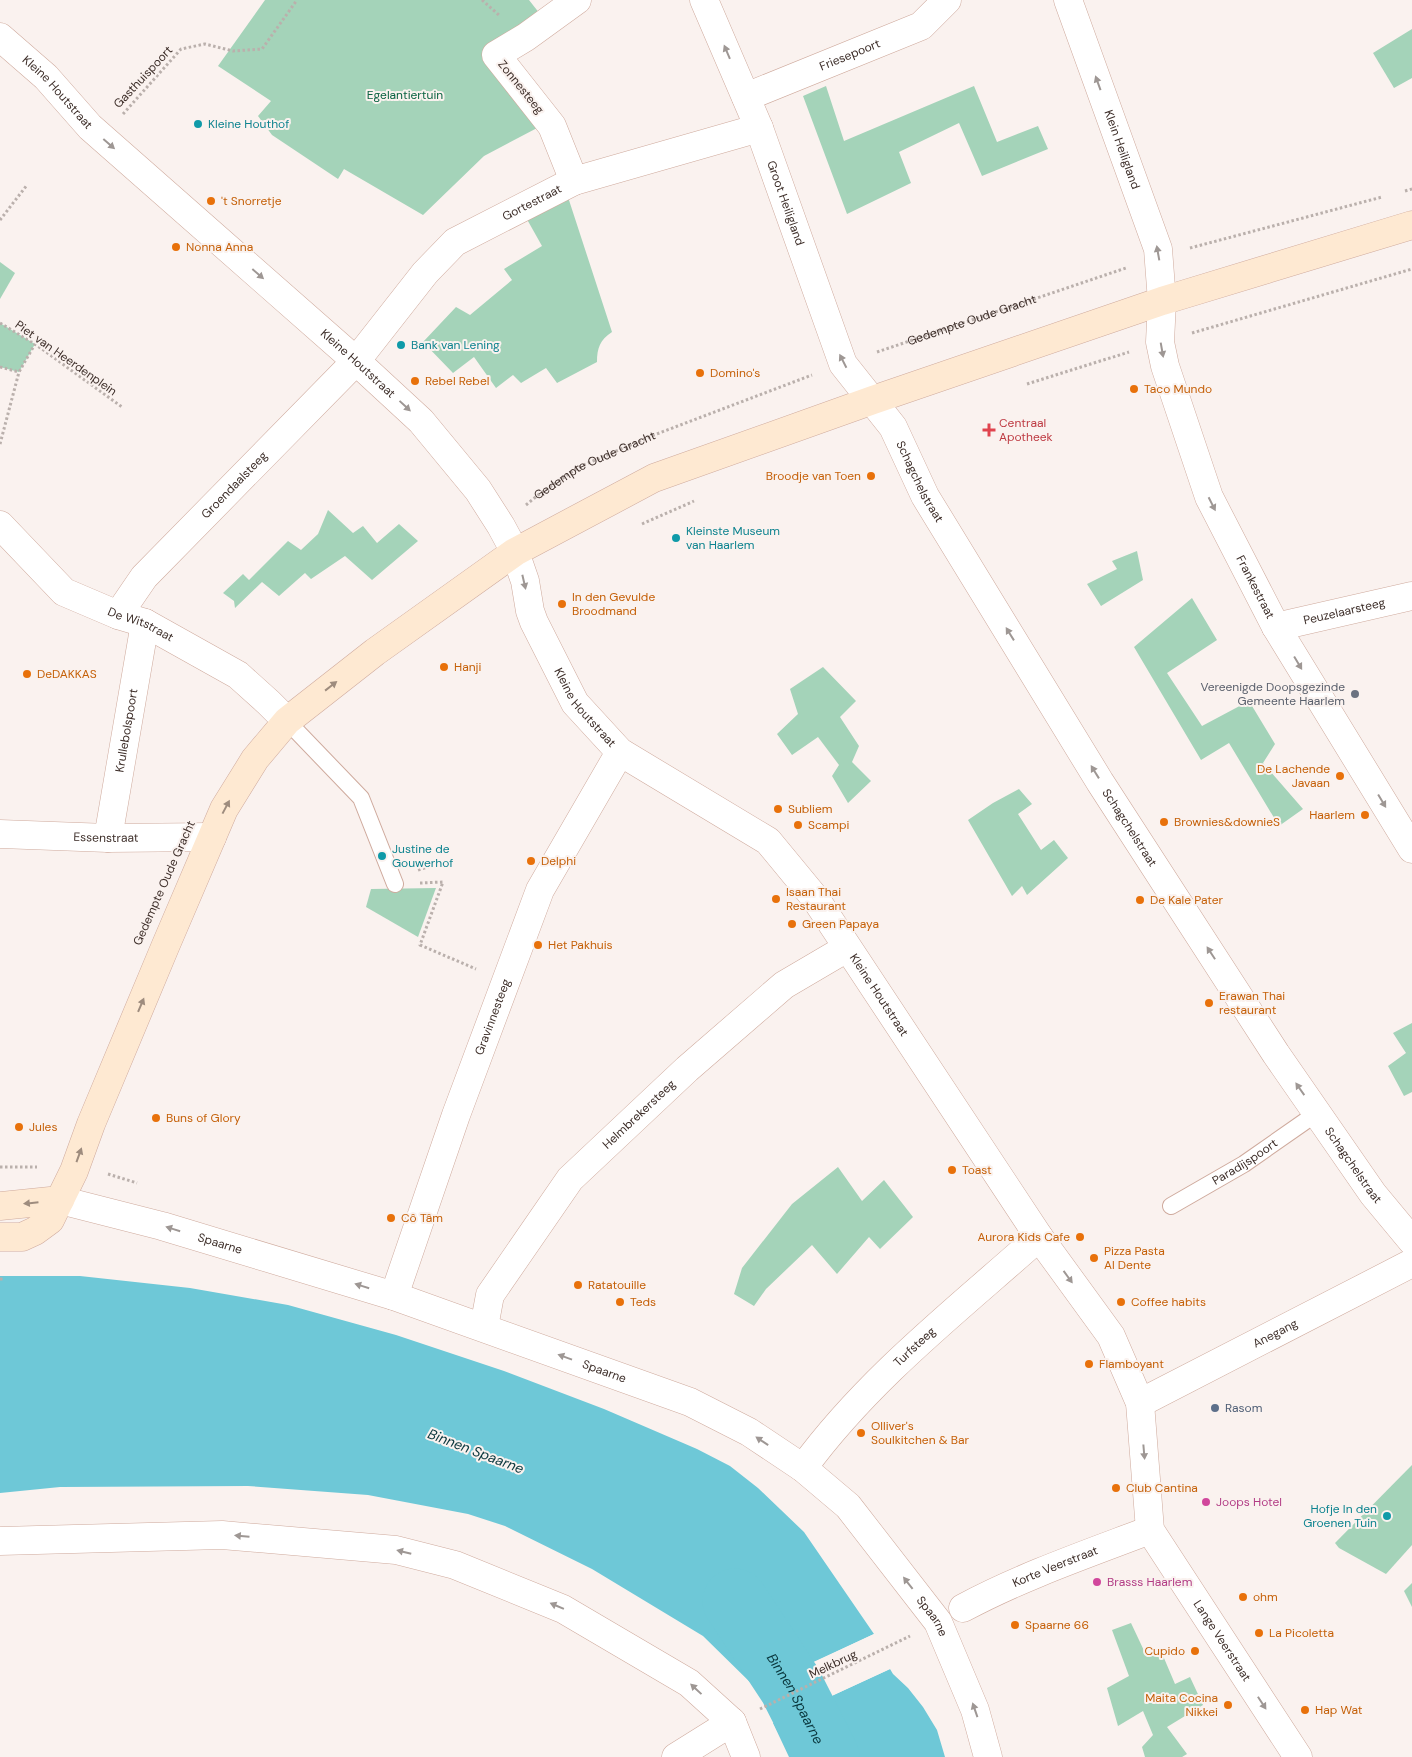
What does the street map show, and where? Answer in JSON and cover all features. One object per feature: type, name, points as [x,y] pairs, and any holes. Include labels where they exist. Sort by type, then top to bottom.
[{"type":"street","name":"Zonnesteeg","points":[[574,180],[552,126],[496,55],[526,37],[578,0]]},
{"type":"street","name":"Groot Heiligland","points":[[704,0],[759,128],[843,364],[873,400]]},
{"type":"street","name":"Friesepoort","points":[[746,97],[921,26],[946,0]]},
{"type":"street","name":"Klein Heiligland","points":[[1068,0],[1158,249],[1162,301]]},
{"type":"street","name":"Kleine Houtstraat","points":[[0,37],[46,77],[90,127],[356,360],[421,422],[478,490],[515,552],[525,581],[530,611],[534,622],[575,703],[620,752],[768,841],[815,898],[1039,1237],[1110,1336],[1140,1403]]},
{"type":"street","name":"Gortestraat","points":[[356,360],[425,273],[455,242],[574,180],[759,128]]},
{"type":"street","name":"Gedempte Oude Gracht","points":[[0,1237],[22,1237],[35,1231],[50,1220],[74,1170],[91,1124],[224,809],[255,759],[287,721],[375,652],[515,552],[654,478],[873,400],[1162,301],[1412,225]]},
{"type":"street","name":"Frankestraat","points":[[1162,301],[1160,342],[1165,366],[1208,496],[1276,626],[1412,850]]},
{"type":"street","name":"Groendaalsteeg","points":[[118,615],[144,577],[356,360]]},
{"type":"street","name":"Schagchelstraat","points":[[873,400],[893,427],[925,496],[1100,782],[1276,1054],[1373,1194],[1412,1241]]},
{"type":"street","name":"De Witstraat","points":[[0,525],[64,592],[118,615],[144,623],[238,675],[287,721]]},
{"type":"street","name":"Peuzelaarsteeg","points":[[1276,626],[1412,596]]},
{"type":"street","name":"Krullebolspoort","points":[[108,838],[144,623]]},
{"type":"street","name":"Gravinnesteeg","points":[[394,1296],[456,1115],[540,890],[620,752]]},
{"type":"street","name":"Essenstraat","points":[[0,834],[108,838],[212,837]]},
{"type":"street","name":"Helmbrekersteeg","points":[[484,1327],[490,1294],[570,1179],[687,1069],[784,985],[847,948]]},
{"type":"street","points":[[0,1206],[60,1200]]},
{"type":"street","name":"Spaarne","points":[[60,1200],[162,1226],[394,1296],[690,1402],[748,1432],[803,1468],[848,1506],[938,1622],[975,1710],[988,1757]]},
{"type":"street","name":"Turfsteeg","points":[[803,1468],[818,1448],[886,1373],[1039,1237]]},
{"type":"street","name":"Anegang","points":[[1140,1403],[1412,1263]]},
{"type":"street","name":"Lange Veerstraat","points":[[1140,1403],[1150,1530],[1298,1757]]},
{"type":"street","name":"Korte Veerstraat","points":[[963,1608],[1064,1562],[1150,1530]]},
{"type":"street","points":[[0,1541],[222,1534],[396,1550],[456,1565],[563,1609],[689,1683],[732,1722],[746,1757]]},
{"type":"street","points":[[676,1757],[732,1722]]},
{"type":"lane","points":[[287,721],[360,798],[395,884]]},
{"type":"lane","name":"Paradijspoort","points":[[1172,1206],[1244,1164],[1317,1113]]},
{"type":"path","name":"Gasthuispoort","points":[[90,127],[124,114],[181,50],[205,44],[233,51],[262,49],[297,0]]},
{"type":"path","points":[[0,220],[27,185]]},
{"type":"path","points":[[1403,192],[1412,189]]},
{"type":"path","name":"Gedempte Oude Gracht","points":[[501,526],[538,495],[579,467],[654,435],[843,364],[1159,256],[1384,197]]},
{"type":"path","points":[[1022,386],[1160,342],[1412,269]]},
{"type":"path","name":"Piet van Heerdenplein","points":[[0,323],[36,344],[122,407]]},
{"type":"path","points":[[0,444],[19,372],[36,344]]},
{"type":"path","points":[[0,367],[19,372]]},
{"type":"path","points":[[636,527],[697,500]]},
{"type":"path","points":[[395,884],[443,882],[420,945],[507,982]]},
{"type":"path","points":[[0,1167],[43,1167]]},
{"type":"path","name":"Melkbrug","points":[[762,1707],[915,1634]]},
{"type":"green space","name":"Egelantiertuin","points":[[265,0],[529,0],[540,14],[489,52],[539,127],[484,156],[423,215],[344,169],[338,179],[272,135],[258,116],[271,101],[218,66]]},
{"type":"green space","points":[[1412,29],[1412,78],[1394,88],[1373,53]]},
{"type":"green space","points":[[826,86],[844,141],[974,86],[997,142],[1038,126],[1048,149],[982,176],[959,123],[899,152],[911,183],[847,214],[803,96]]},
{"type":"green space","points":[[567,194],[612,332],[600,345],[597,362],[557,383],[546,368],[521,383],[513,375],[496,388],[474,357],[453,373],[423,342],[456,307],[470,315],[512,280],[504,269],[542,246],[524,214]]},
{"type":"green space","points":[[0,262],[15,273],[0,299]]},
{"type":"green space","points":[[0,323],[35,344],[19,372],[0,367]]},
{"type":"green space","points":[[328,510],[353,533],[363,526],[377,543],[399,524],[418,541],[372,580],[345,556],[311,579],[305,573],[279,596],[262,582],[235,608],[234,601],[223,593],[243,574],[249,580],[288,541],[301,550],[318,534]]},
{"type":"green space","points":[[1137,551],[1143,580],[1101,606],[1087,584],[1117,569],[1112,561]]},
{"type":"green space","points":[[1192,598],[1217,640],[1167,673],[1202,726],[1249,701],[1275,744],[1263,763],[1303,809],[1279,826],[1229,743],[1201,760],[1134,647]]},
{"type":"green space","points":[[823,667],[856,701],[840,717],[859,746],[852,762],[871,781],[848,803],[832,776],[839,765],[818,737],[792,755],[777,734],[798,714],[790,689]]},
{"type":"green space","points":[[1019,789],[1032,804],[1018,814],[1041,850],[1054,840],[1068,858],[1027,895],[1022,886],[1012,896],[968,820],[993,803]]},
{"type":"green space","points":[[436,888],[418,937],[366,907],[371,889]]},
{"type":"green space","points":[[1412,1023],[1412,1092],[1404,1096],[1388,1066],[1406,1053],[1393,1033]]},
{"type":"green space","points":[[838,1167],[862,1201],[884,1180],[913,1217],[880,1249],[869,1237],[837,1274],[812,1245],[766,1289],[754,1306],[734,1294],[742,1268],[792,1204]]},
{"type":"green space","name":"Hofje In den Groenen Tuin","points":[[1412,1465],[1412,1545],[1386,1574],[1339,1548],[1335,1543]]},
{"type":"green space","points":[[1412,1583],[1412,1607],[1404,1591]]},
{"type":"green space","points":[[1131,1623],[1147,1657],[1161,1651],[1175,1684],[1190,1677],[1203,1705],[1167,1727],[1187,1754],[1182,1757],[1145,1757],[1142,1747],[1153,1735],[1143,1711],[1118,1726],[1107,1688],[1129,1676],[1112,1630]]},
{"type":"water","points":[[0,1276],[80,1276],[190,1288],[288,1305],[396,1335],[504,1371],[604,1409],[697,1449],[730,1466],[758,1488],[804,1532],[874,1634],[757,1689],[703,1636],[592,1569],[505,1526],[468,1514],[368,1495],[248,1486],[60,1487],[0,1493]]},
{"type":"water","points":[[890,1669],[923,1707],[937,1730],[945,1757],[789,1757],[773,1723]]},
{"type":"pier","points":[[874,1634],[875,1636],[757,1691],[757,1688]]},
{"type":"pier","points":[[890,1666],[890,1669],[773,1723],[771,1722]]},
{"type":"waterway","name":"Binnen Spaarne","points":[[735,1601],[791,1686],[827,1757]]},
{"type":"place","name":"Kleine Houthof","points":[[198,124]]},
{"type":"place","name":"'t Snorretje","points":[[211,201]]},
{"type":"place","name":"Nonna Anna","points":[[176,247]]},
{"type":"place","name":"Bank van Lening","points":[[401,345]]},
{"type":"place","name":"Domino's","points":[[700,373]]},
{"type":"place","name":"Rebel Rebel","points":[[415,381]]},
{"type":"place","name":"Taco Mundo","points":[[1134,389]]},
{"type":"place","name":"Centraal Apotheek","points":[[989,430]]},
{"type":"place","name":"Broodje van Toen","points":[[871,476]]},
{"type":"place","name":"Kleinste Museum van Haarlem","points":[[676,538]]},
{"type":"place","name":"In den Gevulde Broodmand","points":[[562,604]]},
{"type":"place","name":"Hanji","points":[[444,667]]},
{"type":"place","name":"DeDAKKAS","points":[[27,674]]},
{"type":"place","name":"Vereenigde Doopsgezinde Gemeente Haarlem","points":[[1355,694]]},
{"type":"place","name":"De Lachende Javaan","points":[[1340,776]]},
{"type":"place","name":"Subliem","points":[[778,809]]},
{"type":"place","name":"Haarlem","points":[[1365,815]]},
{"type":"place","name":"Brownies&downieS","points":[[1164,822]]},
{"type":"place","name":"Scampi","points":[[798,825]]},
{"type":"place","name":"Justine de Gouwerhof","points":[[382,856]]},
{"type":"place","name":"Delphi","points":[[531,861]]},
{"type":"place","name":"Isaan Thai Restaurant","points":[[776,899]]},
{"type":"place","name":"De Kale Pater","points":[[1140,900]]},
{"type":"place","name":"Green Papaya","points":[[792,924]]},
{"type":"place","name":"Het Pakhuis","points":[[538,945]]},
{"type":"place","name":"Erawan Thai restaurant","points":[[1209,1003]]},
{"type":"place","name":"Buns of Glory","points":[[156,1118]]},
{"type":"place","name":"Jules","points":[[19,1127]]},
{"type":"place","name":"Toast","points":[[952,1170]]},
{"type":"place","name":"Cô Tâm","points":[[391,1218]]},
{"type":"place","name":"Aurora Kids Cafe","points":[[1080,1237]]},
{"type":"place","name":"Pizza Pasta Al Dente","points":[[1094,1258]]},
{"type":"place","name":"Ratatouille","points":[[578,1285]]},
{"type":"place","name":"Teds","points":[[620,1302]]},
{"type":"place","name":"Coffee habits","points":[[1121,1302]]},
{"type":"place","name":"Flamboyant","points":[[1089,1364]]},
{"type":"place","name":"Rasom","points":[[1215,1408]]},
{"type":"place","name":"Olliver's Soulkitchen & Bar","points":[[861,1433]]},
{"type":"place","name":"Club Cantina","points":[[1116,1488]]},
{"type":"place","name":"Joops Hotel","points":[[1206,1502]]},
{"type":"place","name":"Hofje In den Groenen Tuin","points":[[1387,1516]]},
{"type":"place","name":"Brasss Haarlem","points":[[1097,1582]]},
{"type":"place","name":"ohm","points":[[1243,1597]]},
{"type":"place","name":"Spaarne 66","points":[[1015,1625]]},
{"type":"place","name":"La Picoletta","points":[[1259,1633]]},
{"type":"place","name":"Cupido","points":[[1195,1651]]},
{"type":"place","name":"Maita Cocina Nikkei","points":[[1228,1705]]},
{"type":"place","name":"Hap Wat","points":[[1305,1710]]}]
